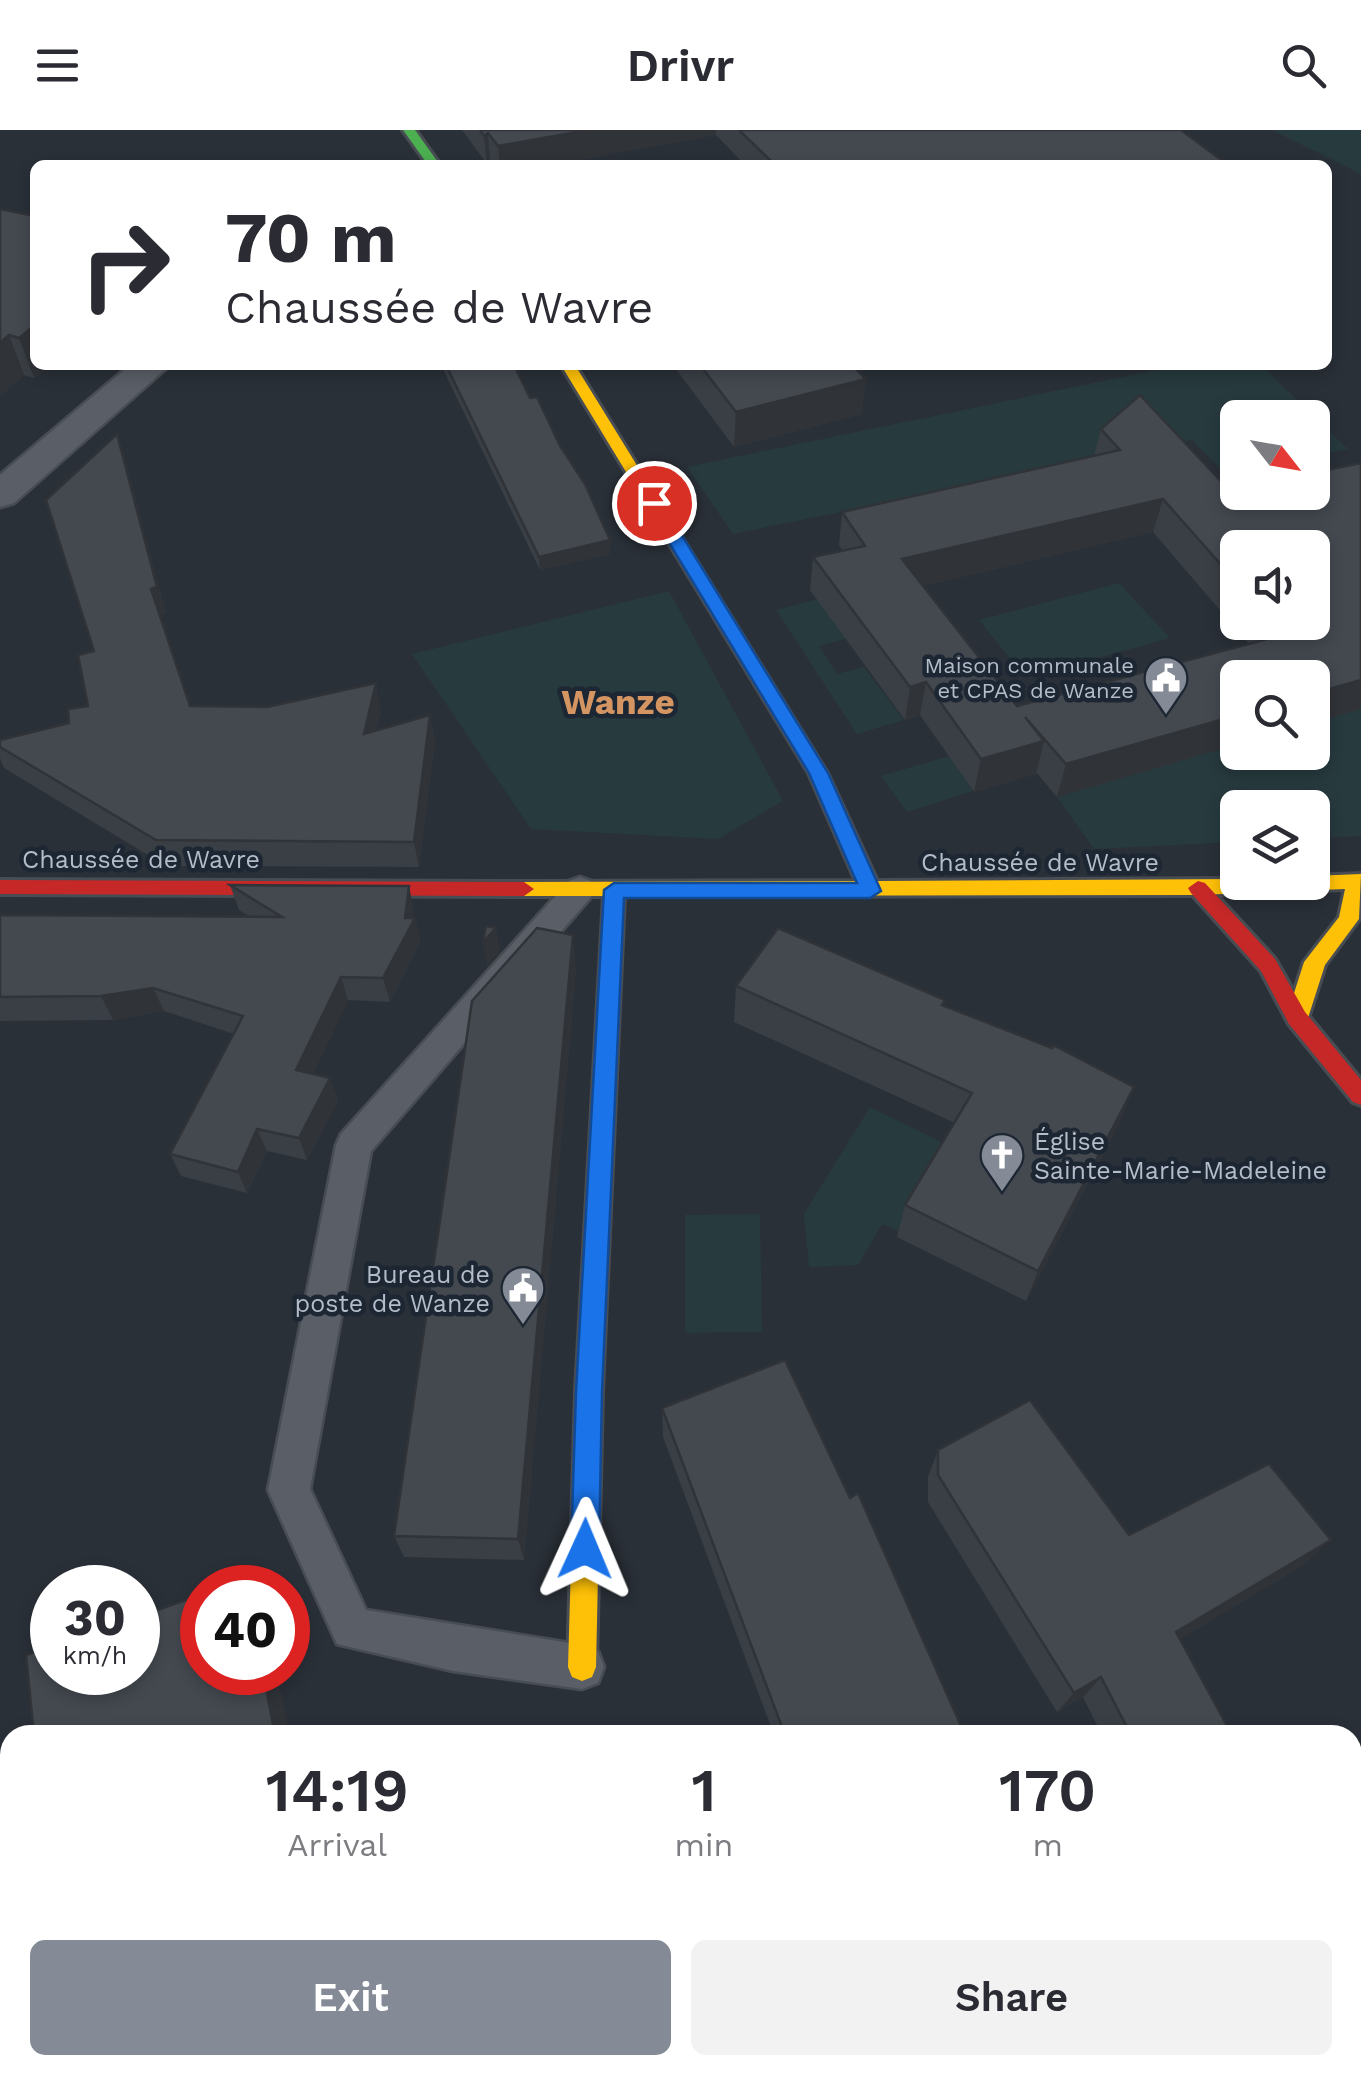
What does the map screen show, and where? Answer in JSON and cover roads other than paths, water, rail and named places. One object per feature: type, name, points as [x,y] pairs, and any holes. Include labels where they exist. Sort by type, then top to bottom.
[{"type":"street","points":[[409,130],[430,160]]},
{"type":"street","points":[[0,494],[146,370]]},
{"type":"street","points":[[571,370],[818,773],[870,891]]},
{"type":"street","points":[[0,878],[0,887]]},
{"type":"street","points":[[1297,1018],[1314,962],[1349,919],[1359,882]]},
{"type":"street","name":"Chaussée de Wavre","points":[[0,887],[870,891],[1198,888],[1359,882]]},
{"type":"street","points":[[1198,888],[1268,965],[1297,1018],[1361,1096]]},
{"type":"street","points":[[582,1667],[597,890]]},
{"type":"lane","points":[[582,1667],[452,1649],[352,1629],[289,1490],[354,1145],[597,890]]},
{"type":"place","name":"Maison communale et CPAS de Wanze","points":[[1166,716]]},
{"type":"place","name":"Église Sainte-Marie-Madeleine","points":[[1002,1193]]},
{"type":"place","name":"Bureau de poste de Wanze","points":[[523,1326]]},
{"type":"district","name":"Wanze","points":[[618,702]]}]
